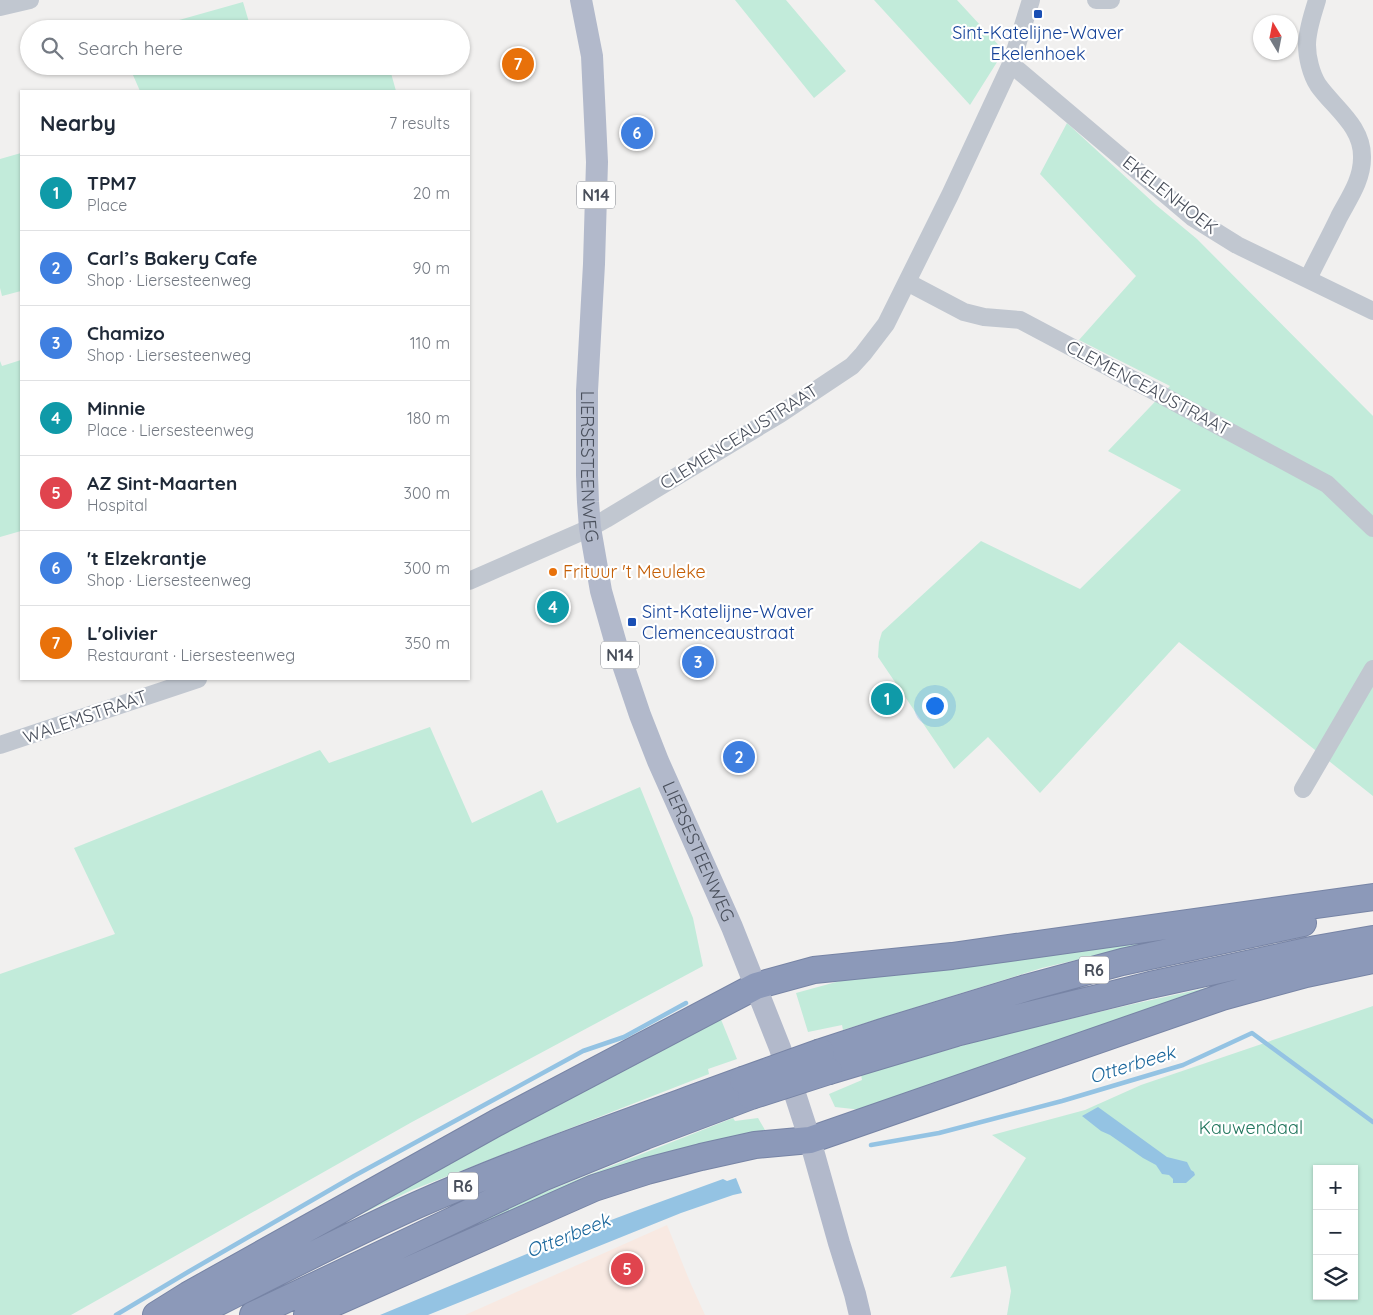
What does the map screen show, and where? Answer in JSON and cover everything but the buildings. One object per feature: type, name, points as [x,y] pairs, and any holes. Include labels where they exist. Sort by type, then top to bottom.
[{"type":"highway","points":[[156,1315],[496,1123],[756,986],[814,970],[952,956],[1373,897]]},
{"type":"highway","name":"R6","points":[[825,1062],[882,1032],[1017,991],[1122,962],[1284,927],[1373,911]]},
{"type":"highway","name":"R6","points":[[193,1315],[417,1205],[521,1162],[825,1062],[956,1033],[1150,984],[1373,939]]},
{"type":"highway","points":[[307,1315],[594,1188],[647,1170],[755,1146],[810,1140],[1222,997],[1306,974],[1373,960]]},
{"type":"highway","name":"R6","points":[[253,1315],[542,1178],[645,1136],[747,1088]]},
{"type":"main road","name":"LIERSESTEENWEG","points":[[581,0],[592,56],[597,162],[587,391],[586,475],[590,528],[601,591],[616,644],[640,715],[658,761],[711,878],[756,986],[780,1048],[810,1140]]},
{"type":"main road","name":"N14","points":[[810,1140],[860,1315]]},
{"type":"street","points":[[0,7],[30,0]]},
{"type":"street","name":"CLEMENCEAUSTRAAT","points":[[590,528],[771,419],[852,366],[868,347],[886,324],[1011,64],[1031,0]]},
{"type":"street","points":[[1096,0],[1111,0]]},
{"type":"street","points":[[1308,278],[1359,178],[1362,158],[1362,146],[1358,135],[1317,83],[1310,64],[1307,44],[1317,0]]},
{"type":"street","name":"EKELENHOEK","points":[[1011,64],[1192,217],[1237,245],[1373,311]]},
{"type":"street","name":"CLEMENCEAUSTRAAT","points":[[907,282],[964,312],[984,317],[1020,320],[1327,484],[1373,528]]},
{"type":"street","points":[[470,581],[590,528]]},
{"type":"street","points":[[1303,790],[1373,669]]},
{"type":"street","name":"WALEMSTRAAT","points":[[0,746],[195,680]]},
{"type":"shaded area","points":[[667,1225],[705,1315],[465,1315]]},
{"type":"green space","points":[[735,0],[786,0],[846,71],[814,98]]},
{"type":"green space","points":[[874,0],[957,0],[1004,51],[970,105]]},
{"type":"green space","points":[[243,2],[248,20],[179,20]]},
{"type":"green space","points":[[133,75],[392,75],[396,90],[140,90]]},
{"type":"green space","points":[[1067,123],[1156,205],[1197,239],[1373,416],[1373,796],[1179,642],[1040,793],[988,737],[954,769],[878,657],[882,632],[981,541],[1080,589],[1181,490],[1108,451],[1170,386],[1079,340],[1136,276],[1040,174]]},
{"type":"green space","points":[[20,153],[20,291],[2,296],[0,288],[0,159]]},
{"type":"green space","points":[[20,360],[20,531],[0,537],[0,361],[2,366]]},
{"type":"green space","points":[[430,727],[472,823],[542,790],[557,823],[640,787],[693,918],[703,966],[412,1122],[71,1315],[0,1315],[0,974],[115,934],[74,848],[320,750],[329,763]]},
{"type":"green space","points":[[1229,924],[1042,968],[843,1030],[842,1025],[808,1032],[796,993],[858,976]]},
{"type":"green space","points":[[1318,963],[871,1111],[835,1107],[829,1094],[862,1080],[861,1075],[985,1039]]},
{"type":"green space","name":"Kauwendaal","points":[[1373,1006],[1373,1315],[1007,1315],[1011,1291],[1006,1266],[950,1278],[1026,1158],[992,1135],[1085,1110],[1141,1085]]},
{"type":"green space","points":[[720,1017],[737,1059],[708,1069],[709,1074],[412,1190],[269,1258]]},
{"type":"green space","points":[[733,1118],[735,1121],[758,1118],[765,1130],[736,1140],[627,1168],[287,1315],[540,1194]]},
{"type":"water","points":[[1098,1107],[1167,1157],[1187,1162],[1195,1175],[1186,1183],[1173,1183],[1173,1179],[1169,1175],[1162,1174],[1156,1165],[1101,1131],[1082,1116]]},
{"type":"water","points":[[736,1178],[742,1193],[681,1213],[428,1315],[380,1315],[582,1231],[723,1179],[727,1181]]},
{"type":"waterway","points":[[116,1315],[354,1176],[583,1051],[624,1037],[686,1003]]},
{"type":"waterway","name":"Otterbeek","points":[[871,1145],[939,1133],[1062,1101],[1183,1065],[1252,1033],[1373,1122]]},
{"type":"place","name":"Sint-Katelijne-Waver Ekelenhoek","points":[[1038,14]]},
{"type":"place","name":"L'olivier","points":[[518,64]]},
{"type":"place","name":"'t Elzekrantje","points":[[637,133]]},
{"type":"place","name":"Frituur 't Meuleke","points":[[553,572]]},
{"type":"place","name":"Minnie","points":[[553,607]]},
{"type":"place","name":"Sint-Katelijne-Waver Clemenceaustraat","points":[[632,622]]},
{"type":"place","name":"Chamizo","points":[[698,662]]},
{"type":"place","name":"TPM7","points":[[887,699]]},
{"type":"place","name":"Carl’s Bakery Cafe","points":[[739,757]]},
{"type":"place","name":"AZ Sint-Maarten","points":[[627,1269]]}]
